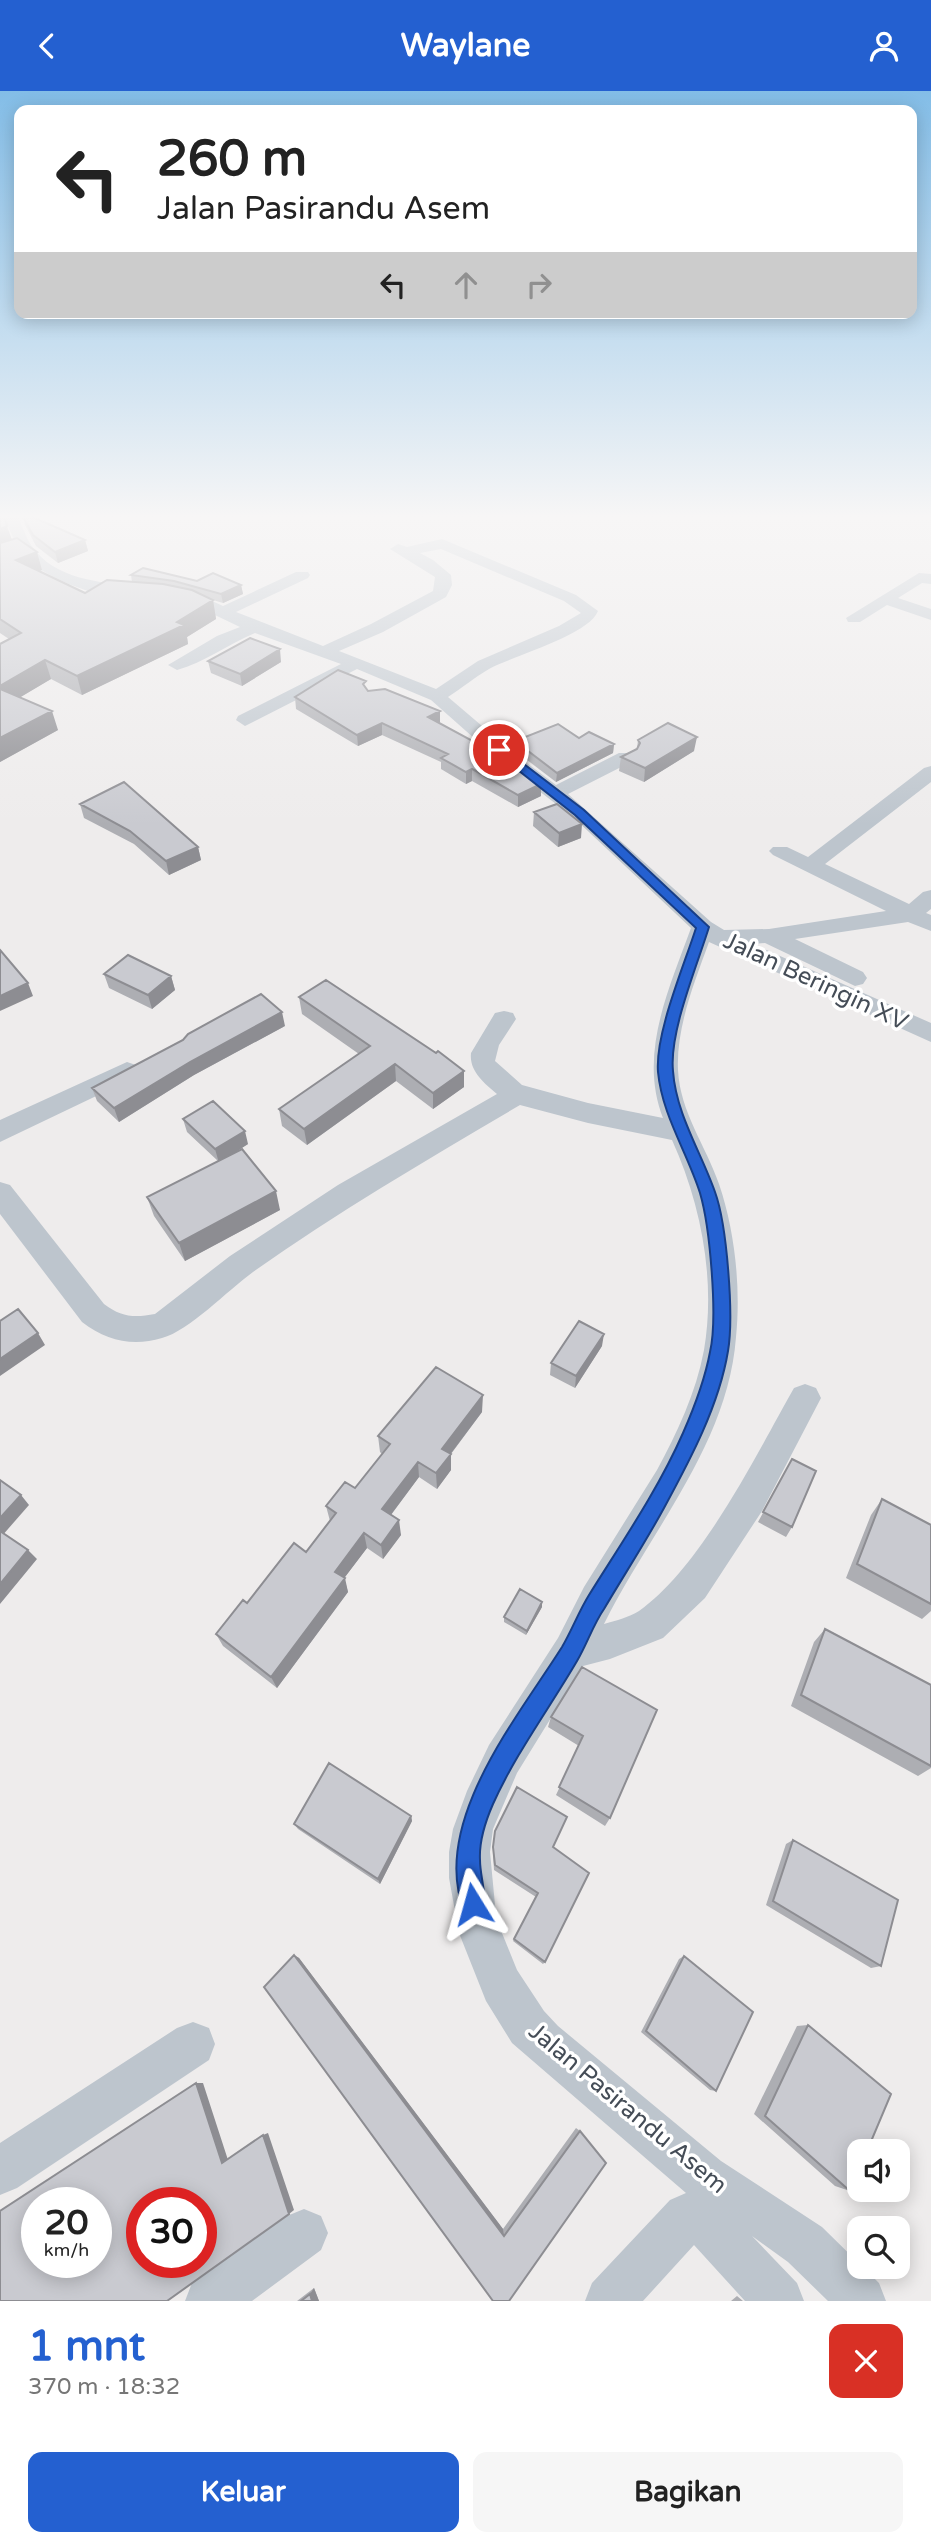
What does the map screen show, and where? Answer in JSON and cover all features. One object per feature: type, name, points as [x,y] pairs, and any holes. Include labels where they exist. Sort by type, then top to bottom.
[{"type":"street","points":[[236,618],[254,628],[404,680],[437,696],[508,758],[556,793],[711,932],[769,936],[921,919]]},
{"type":"street","points":[[323,652],[397,618]]},
{"type":"street","points":[[437,696],[484,665],[565,630],[584,618]]},
{"type":"street","points":[[177,665],[187,662],[223,640],[254,628]]},
{"type":"street","points":[[244,720],[357,662]]},
{"type":"street","points":[[384,691],[404,680]]},
{"type":"street","points":[[556,793],[626,757]]},
{"type":"street","points":[[811,865],[931,772]]},
{"type":"street","points":[[780,851],[921,919]]},
{"type":"street","points":[[921,919],[931,897]]},
{"type":"street","name":"Jalan Beringin XV","points":[[711,932],[931,1033]]},
{"type":"street","name":"Jalan Pasirandu Asem","points":[[711,932],[667,1048],[665,1070],[671,1102],[708,1195],[722,1298],[719,1351],[703,1404],[681,1456],[624,1562],[595,1603],[571,1651],[515,1738],[483,1800],[472,1831],[468,1859],[469,1887],[477,1921],[506,1993],[529,2029],[719,2189],[787,2230],[832,2268],[861,2301]]},
{"type":"street","points":[[769,936],[931,1015]]},
{"type":"street","points":[[504,1019],[482,1050],[481,1062],[491,1075],[516,1095]]},
{"type":"street","points":[[0,1132],[144,1062]]},
{"type":"street","points":[[0,1193],[93,1313],[105,1322],[123,1329],[140,1330],[163,1325],[240,1265],[348,1193],[516,1095],[527,1095],[588,1113],[682,1132]]},
{"type":"street","points":[[571,1651],[610,1641],[650,1625],[692,1585],[750,1500],[805,1398]]},
{"type":"street","points":[[0,2171],[193,2044]]},
{"type":"street","points":[[610,2301],[687,2217],[710,2227],[779,2301]]},
{"type":"street","points":[[210,2301],[304,2232]]},
{"type":"building","points":[[183,618],[177,622],[184,625],[77,676],[45,660],[0,686],[0,644],[21,633],[0,619]]},
{"type":"building","points":[[250,638],[280,649],[240,674],[208,661]]},
{"type":"building","points":[[338,670],[366,681],[363,684],[368,691],[385,689],[440,711],[428,717],[489,750],[494,748],[541,784],[518,795],[472,769],[466,772],[441,758],[448,754],[382,723],[357,735],[295,697]]},
{"type":"building","points":[[0,689],[52,711],[0,738]]},
{"type":"building","points":[[668,723],[697,737],[645,768],[621,757],[637,749],[640,743],[638,740]]},
{"type":"building","points":[[558,724],[579,738],[589,732],[614,744],[557,773],[515,741]]},
{"type":"building","points":[[124,782],[198,847],[166,861],[130,831],[80,804]]},
{"type":"building","points":[[557,804],[582,824],[559,833],[534,812]]},
{"type":"building","points":[[0,950],[28,983],[0,996]]},
{"type":"building","points":[[128,955],[171,976],[148,995],[104,974]]},
{"type":"building","points":[[326,980],[436,1053],[438,1051],[464,1071],[433,1093],[395,1064],[304,1129],[279,1109],[370,1046],[299,997]]},
{"type":"building","points":[[261,994],[282,1012],[190,1062],[114,1108],[92,1088],[183,1040],[188,1034]]},
{"type":"building","points":[[213,1101],[245,1131],[215,1149],[183,1119]]},
{"type":"building","points":[[242,1149],[276,1191],[179,1243],[147,1197]]},
{"type":"building","points":[[18,1309],[38,1333],[0,1359],[0,1321]]},
{"type":"building","points":[[579,1321],[604,1334],[576,1376],[551,1363]]},
{"type":"building","points":[[436,1367],[483,1395],[442,1449],[451,1454],[436,1473],[418,1462],[382,1509],[399,1520],[381,1545],[364,1533],[335,1572],[345,1578],[271,1677],[216,1634],[243,1600],[247,1603],[294,1543],[306,1552],[336,1513],[326,1506],[345,1482],[355,1488],[390,1444],[378,1436]]},
{"type":"building","points":[[792,1459],[816,1471],[792,1527],[763,1512]]},
{"type":"building","points":[[0,1480],[21,1495],[0,1518]]},
{"type":"building","points":[[882,1499],[931,1525],[931,1604],[857,1564]]},
{"type":"building","points":[[0,1531],[28,1550],[0,1584]]},
{"type":"building","points":[[520,1589],[542,1602],[527,1631],[504,1617]]},
{"type":"building","points":[[825,1629],[931,1685],[931,1766],[801,1695]]},
{"type":"building","points":[[582,1667],[657,1710],[610,1818],[559,1787],[583,1736],[551,1717]]},
{"type":"building","points":[[329,1763],[411,1816],[378,1879],[294,1824]]},
{"type":"building","points":[[517,1787],[567,1817],[553,1847],[589,1873],[545,1962],[514,1939],[538,1893],[495,1865],[495,1831]]},
{"type":"building","points":[[793,1840],[898,1900],[881,1966],[773,1901]]},
{"type":"building","points":[[294,1955],[504,2236],[580,2131],[606,2163],[509,2301],[493,2301],[264,1987]]},
{"type":"building","points":[[684,1956],[753,2012],[716,2091],[646,2031]]},
{"type":"building","points":[[808,2025],[891,2094],[872,2139],[847,2139],[847,2188],[765,2116]]},
{"type":"building","points":[[196,2083],[222,2163],[263,2135],[289,2214],[217,2265],[217,2187],[126,2187],[126,2278],[199,2278],[167,2301],[0,2301],[0,2211],[21,2197],[21,2278],[112,2278],[112,2187],[37,2187]]},
{"type":"building","points":[[310,2294],[312,2301],[301,2301]]},
{"type":"route","points":[[473,1904],[468,1859],[472,1831],[483,1800],[515,1738],[571,1651],[595,1603],[624,1562],[671,1477],[691,1435],[712,1379],[722,1326],[718,1257],[708,1195],[671,1102],[665,1070],[669,1036],[703,927],[580,813],[499,750]]}]
